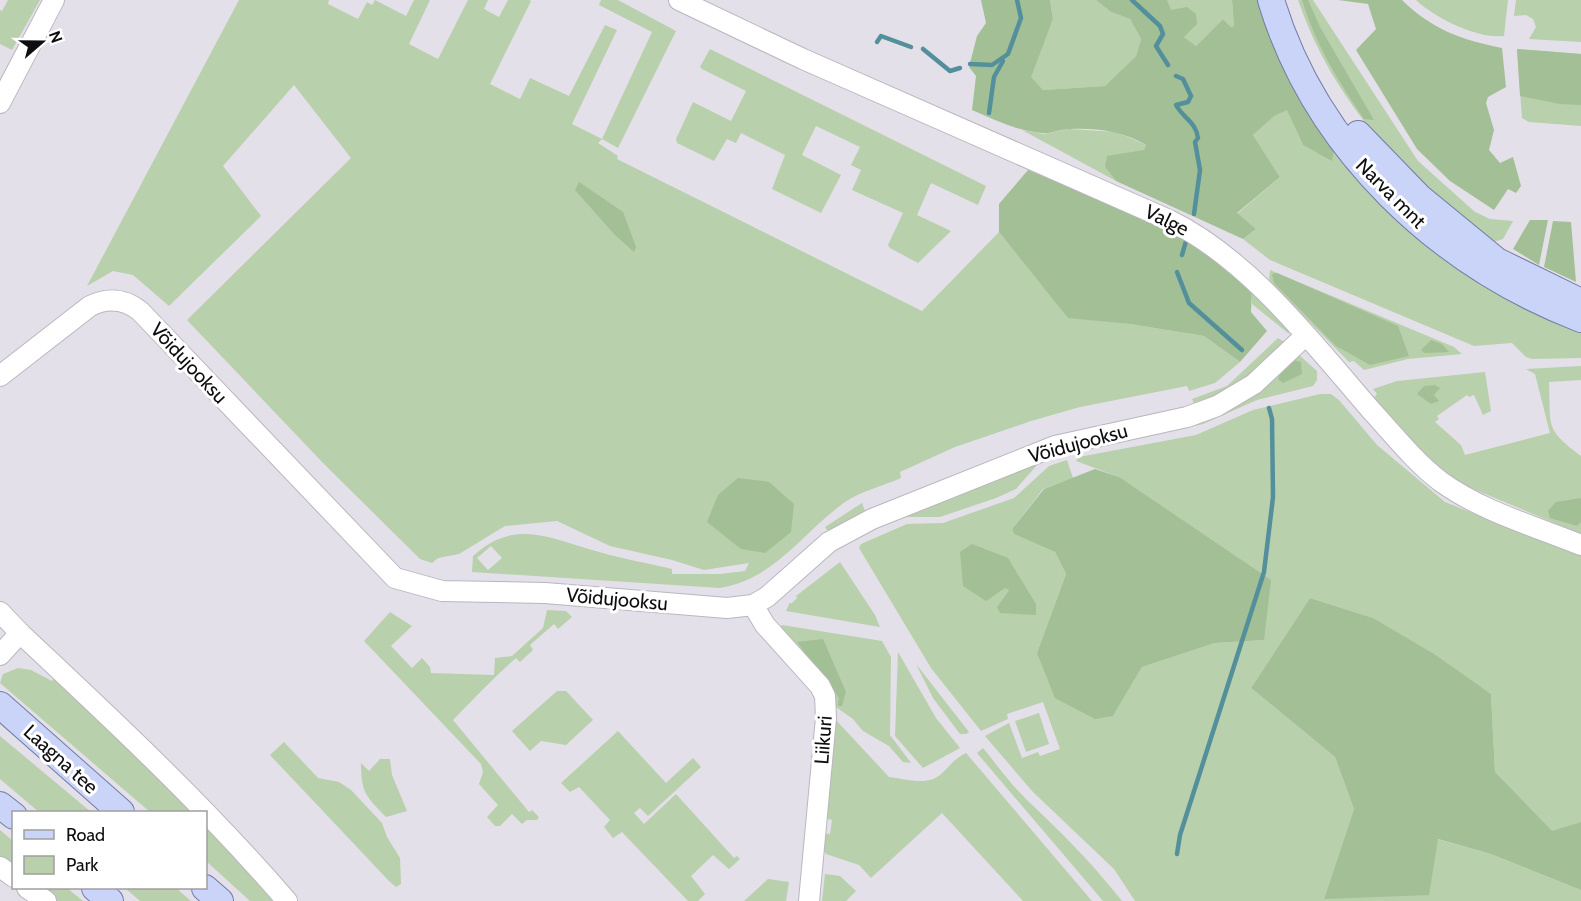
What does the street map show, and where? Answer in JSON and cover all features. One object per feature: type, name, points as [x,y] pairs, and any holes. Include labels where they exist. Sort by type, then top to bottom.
[{"type":"main road","name":"Narva mnt","points":[[1271,0],[1294,62],[1319,109],[1378,184],[1423,226],[1471,263],[1547,306],[1581,320]]},
{"type":"main road","name":"Narva mnt","points":[[1287,0],[1317,73],[1362,140],[1390,170],[1434,210],[1497,261],[1581,302]]},
{"type":"main road","name":"Laagna tee","points":[[0,705],[119,811]]},
{"type":"main road","points":[[0,805],[12,814]]},
{"type":"main road","points":[[96,889],[110,901]]},
{"type":"main road","points":[[206,889],[220,901]]},
{"type":"street","points":[[0,103],[54,0]]},
{"type":"street","name":"Valge","points":[[680,0],[813,64],[1186,228],[1241,266],[1392,434],[1439,480],[1464,496],[1581,545]]},
{"type":"street","name":"Võidujooksu","points":[[0,376],[90,306],[104,300],[126,302],[140,311],[395,578],[442,591],[545,593],[727,608],[753,605],[774,592],[829,542],[853,527],[1055,446],[1204,412],[1232,399],[1254,384],[1305,336]]},
{"type":"street","name":"Liikuri","points":[[753,605],[765,625],[820,686],[825,696],[826,718],[809,901]]},
{"type":"street","points":[[0,612],[206,811]]},
{"type":"street","points":[[0,655],[20,633]]},
{"type":"street","points":[[207,813],[287,901]]},
{"type":"street","points":[[28,889],[46,901]]},
{"type":"green space","points":[[8,0],[40,0],[12,50],[0,44],[0,10],[2,11]]},
{"type":"green space","points":[[239,0],[329,0],[328,4],[358,19],[367,2],[372,5],[375,0],[406,16],[414,0],[430,0],[409,44],[438,59],[468,0],[488,0],[484,9],[499,17],[508,0],[529,0],[531,1],[490,84],[520,99],[530,78],[569,96],[605,25],[617,30],[572,124],[602,139],[598,143],[618,156],[617,159],[922,311],[999,232],[1068,317],[1204,336],[1240,362],[1215,383],[1189,391],[1187,386],[1080,407],[955,447],[900,472],[901,478],[851,498],[772,565],[739,583],[720,588],[472,572],[473,556],[489,544],[504,537],[519,534],[549,537],[672,569],[672,574],[720,574],[745,571],[749,563],[704,570],[610,546],[557,521],[505,526],[459,554],[438,558],[432,563],[420,559],[323,463],[187,320],[351,158],[294,85],[223,166],[261,216],[169,306],[133,275],[113,271],[87,286]],"holes":[[[491,546],[502,558],[488,570],[477,558]]]},
{"type":"green space","points":[[601,0],[618,0],[676,31],[618,148],[602,139],[652,32],[599,5]]},
{"type":"green space","points":[[981,0],[1050,0],[1053,19],[1031,77],[1043,90],[1105,86],[1136,56],[1141,39],[1130,19],[1111,12],[1096,0],[1167,0],[1171,10],[1187,7],[1196,14],[1197,24],[1184,37],[1196,46],[1223,19],[1231,27],[1234,26],[1232,0],[1257,0],[1290,79],[1334,152],[1332,161],[1303,145],[1287,110],[1274,116],[1253,135],[1280,177],[1237,213],[1256,229],[1243,239],[1116,181],[1105,167],[1107,156],[1144,150],[1146,145],[1128,136],[1099,130],[1070,129],[1045,133],[1033,132],[1006,125],[972,110],[976,76],[969,67],[977,36],[986,23]]},
{"type":"green space","points":[[1050,0],[1096,0],[1111,12],[1130,19],[1141,39],[1136,56],[1105,86],[1043,90],[1030,77],[1053,19]]},
{"type":"green space","points":[[1164,0],[1232,0],[1234,26],[1231,27],[1223,19],[1196,46],[1184,37]]},
{"type":"green space","points":[[1298,0],[1313,0],[1418,161],[1475,212],[1490,219],[1513,221],[1503,239],[1493,242],[1461,218],[1402,165],[1376,136],[1352,105],[1331,72]]},
{"type":"green space","points":[[1302,0],[1308,0],[1320,27],[1374,120],[1364,119],[1337,77],[1314,32]]},
{"type":"green space","points":[[1338,0],[1402,0],[1424,19],[1448,32],[1502,48],[1506,87],[1488,97],[1486,103],[1494,130],[1489,150],[1500,163],[1513,157],[1521,186],[1516,193],[1508,189],[1494,210],[1450,181],[1417,149],[1356,50],[1376,29],[1368,4]]},
{"type":"green space","points":[[1416,0],[1508,0],[1504,36],[1469,31],[1434,14]]},
{"type":"green space","points":[[1516,0],[1581,0],[1581,42],[1529,39],[1536,27],[1533,19],[1526,15],[1514,16]]},
{"type":"green space","points":[[710,49],[986,186],[978,205],[931,183],[917,215],[951,231],[918,263],[888,245],[903,213],[852,190],[861,170],[851,165],[860,147],[816,126],[802,155],[841,175],[821,213],[772,189],[785,155],[741,133],[736,143],[727,139],[714,161],[677,143],[676,139],[693,102],[731,121],[746,91],[700,67]]},
{"type":"green space","points":[[1517,49],[1581,54],[1581,126],[1529,122],[1522,118]]},
{"type":"green space","points":[[1517,49],[1581,54],[1581,105],[1560,104],[1520,96]]},
{"type":"green space","points":[[1287,109],[1303,145],[1332,160],[1334,152],[1376,196],[1581,327],[1581,358],[1532,359],[1526,357],[1512,343],[1474,346],[1270,260],[1243,239],[1256,229],[1237,214],[1280,177],[1253,135],[1274,115]]},
{"type":"green space","points":[[1069,129],[1117,132],[1146,145],[1144,150],[1105,167],[1116,181],[1022,130],[1044,134]]},
{"type":"green space","points":[[1028,170],[1179,233],[1213,252],[1252,290],[1251,312],[1267,331],[1240,362],[1204,336],[1130,324],[1068,318],[999,232],[999,204]]},
{"type":"green space","points":[[579,182],[623,212],[636,247],[634,252],[615,235],[575,190]]},
{"type":"green space","points":[[1530,220],[1548,220],[1539,265],[1513,249]]},
{"type":"green space","points":[[1553,221],[1571,222],[1576,282],[1544,267]]},
{"type":"green space","points":[[1270,270],[1454,347],[1462,354],[1408,359],[1364,370],[1354,361],[1349,362],[1279,291],[1269,279]]},
{"type":"green space","points":[[1277,273],[1398,326],[1409,356],[1370,365],[1336,346],[1274,283],[1272,274]]},
{"type":"green space","points":[[1252,290],[1288,326],[1289,334],[1252,304]]},
{"type":"green space","points":[[1278,338],[1286,343],[1258,371],[1196,408],[1192,399],[1227,386]]},
{"type":"green space","points":[[1431,340],[1442,344],[1449,352],[1425,353],[1421,350]]},
{"type":"green space","points":[[1298,354],[1317,371],[1317,380],[1313,386],[1257,400],[1203,424],[1075,452],[1074,448],[1164,429]]},
{"type":"green space","points":[[1293,360],[1301,362],[1302,374],[1283,383],[1278,379],[1282,370]]},
{"type":"green space","points":[[1581,366],[1581,380],[1549,382],[1550,418],[1555,432],[1581,456],[1581,534],[1464,485],[1424,456],[1373,399],[1377,394],[1373,389],[1397,381],[1485,372],[1491,411],[1483,415],[1474,395],[1469,397],[1467,395],[1437,416],[1439,419],[1435,422],[1461,445],[1465,455],[1550,433],[1535,374],[1526,369]]},
{"type":"green space","points":[[1435,385],[1440,388],[1434,395],[1439,401],[1431,404],[1417,394],[1424,386]]},
{"type":"green space","points":[[1320,394],[1331,394],[1339,400],[1377,445],[1445,502],[1581,556],[1581,822],[1552,832],[1495,772],[1491,694],[1373,618],[1310,598],[1251,688],[1335,757],[1354,809],[1324,899],[1437,839],[1491,854],[1581,890],[1581,901],[1135,901],[1114,869],[1033,792],[985,736],[1009,723],[1022,758],[1038,752],[1040,756],[1060,749],[1043,702],[1007,714],[1008,719],[981,731],[931,668],[859,548],[861,544],[907,524],[943,523],[1014,498],[1049,466],[1067,460],[1073,478],[1043,489],[1012,529],[1014,534],[1055,552],[1066,574],[1037,653],[1113,716],[1142,667],[1215,643],[1264,640],[1119,477],[1076,461],[1079,457],[1196,435],[1253,410]],"holes":[[[1004,587],[1036,604],[997,607],[1009,590]]]},
{"type":"green space","points":[[1044,457],[1016,489],[996,498],[940,517],[906,517],[906,512]]},
{"type":"green space","points":[[1095,469],[1119,477],[1271,580],[1264,640],[1215,643],[1142,667],[1113,716],[1095,719],[1055,698],[1037,653],[1066,574],[1055,552],[1014,534],[1012,529],[1044,489]]},
{"type":"green space","points":[[738,478],[769,482],[794,504],[791,532],[765,553],[741,549],[707,522],[718,495]]},
{"type":"green space","points":[[1581,498],[1581,522],[1577,526],[1550,518],[1548,511],[1556,502]]},
{"type":"green space","points":[[862,503],[866,514],[830,534],[825,527]]},
{"type":"green space","points":[[972,544],[1008,558],[1036,604],[1036,615],[1000,613],[997,607],[1009,590],[1005,588],[986,601],[963,586],[960,552]]},
{"type":"green space","points":[[840,562],[875,615],[880,627],[786,611],[790,602],[791,604],[797,598],[796,596]]},
{"type":"green space","points":[[1310,598],[1373,618],[1434,654],[1491,694],[1495,772],[1552,831],[1581,822],[1581,890],[1491,854],[1438,839],[1429,895],[1324,899],[1354,809],[1335,757],[1251,688]]},
{"type":"green space","points":[[547,610],[566,611],[572,617],[558,629],[554,624],[530,645],[533,650],[520,662],[516,658],[453,720],[529,812],[532,810],[539,817],[537,820],[527,820],[522,824],[512,814],[500,826],[495,826],[487,817],[498,805],[479,784],[483,772],[481,764],[364,641],[390,612],[412,626],[391,646],[412,668],[422,658],[430,667],[431,673],[494,675],[495,658],[512,656],[543,628]]},
{"type":"green space","points":[[782,625],[882,641],[891,657],[890,735],[911,763],[903,762],[889,746],[863,731],[853,719],[836,707],[835,698],[823,677],[779,628]]},
{"type":"green space","points":[[823,639],[846,692],[842,706],[838,706],[839,698],[797,642]]},
{"type":"green space","points":[[898,652],[936,718],[960,748],[923,768],[895,736]]},
{"type":"green space","points":[[916,664],[969,732],[960,734],[933,698]]},
{"type":"green space","points":[[18,668],[31,670],[52,681],[54,679],[195,811],[149,811],[0,683],[3,674]]},
{"type":"green space","points":[[557,691],[566,691],[593,720],[566,745],[541,741],[530,751],[512,731]]},
{"type":"green space","points":[[1039,713],[1049,744],[1026,752],[1015,721]]},
{"type":"green space","points":[[834,718],[889,777],[916,781],[929,780],[940,775],[966,753],[1092,901],[1023,901],[942,813],[871,878],[859,865],[826,854],[821,844],[822,833],[830,834],[832,820],[824,818]]},
{"type":"green space","points":[[618,731],[666,783],[693,758],[701,767],[648,816],[640,808],[634,813],[644,824],[676,794],[734,858],[737,856],[740,859],[729,869],[713,855],[691,876],[705,894],[698,901],[688,901],[622,832],[613,838],[604,827],[610,820],[579,787],[570,792],[561,783]]},
{"type":"green space","points":[[0,736],[90,811],[38,811],[0,779]]},
{"type":"green space","points":[[284,742],[318,778],[339,782],[351,790],[382,823],[387,837],[400,858],[401,884],[396,887],[389,881],[270,755]]},
{"type":"green space","points":[[983,748],[1016,788],[1077,849],[1122,901],[1103,901],[977,753]]},
{"type":"green space","points":[[380,759],[390,759],[392,775],[407,811],[386,817],[366,793],[362,781],[361,763],[369,771]]},
{"type":"green space","points":[[207,823],[279,901],[250,901],[207,862]]},
{"type":"green space","points":[[0,830],[12,840],[12,869],[0,860]]},
{"type":"green space","points":[[825,874],[840,876],[856,891],[846,901],[822,901]]},
{"type":"green space","points":[[768,879],[789,882],[786,901],[744,901]]},
{"type":"green space","points":[[39,889],[68,889],[83,901],[56,901]]},
{"type":"green space","points":[[126,889],[177,889],[191,901],[140,901]]},
{"type":"waterway","points":[[970,64],[992,65],[1008,54],[1021,18],[1017,0]]},
{"type":"waterway","points":[[1132,0],[1160,26],[1163,34],[1156,46],[1168,65]]},
{"type":"waterway","points":[[877,42],[881,36],[911,47]]},
{"type":"waterway","points":[[923,49],[950,71],[960,68]]},
{"type":"waterway","points":[[989,113],[994,77],[1003,61]]},
{"type":"waterway","points":[[1176,76],[1183,79],[1191,96],[1188,102],[1176,105],[1195,128],[1198,138],[1195,142],[1200,170],[1194,214]]},
{"type":"waterway","points":[[1182,255],[1186,241]]},
{"type":"waterway","points":[[1177,272],[1189,303],[1242,350]]},
{"type":"waterway","points":[[1177,854],[1180,835],[1264,572],[1273,497],[1272,419],[1269,408]]}]
